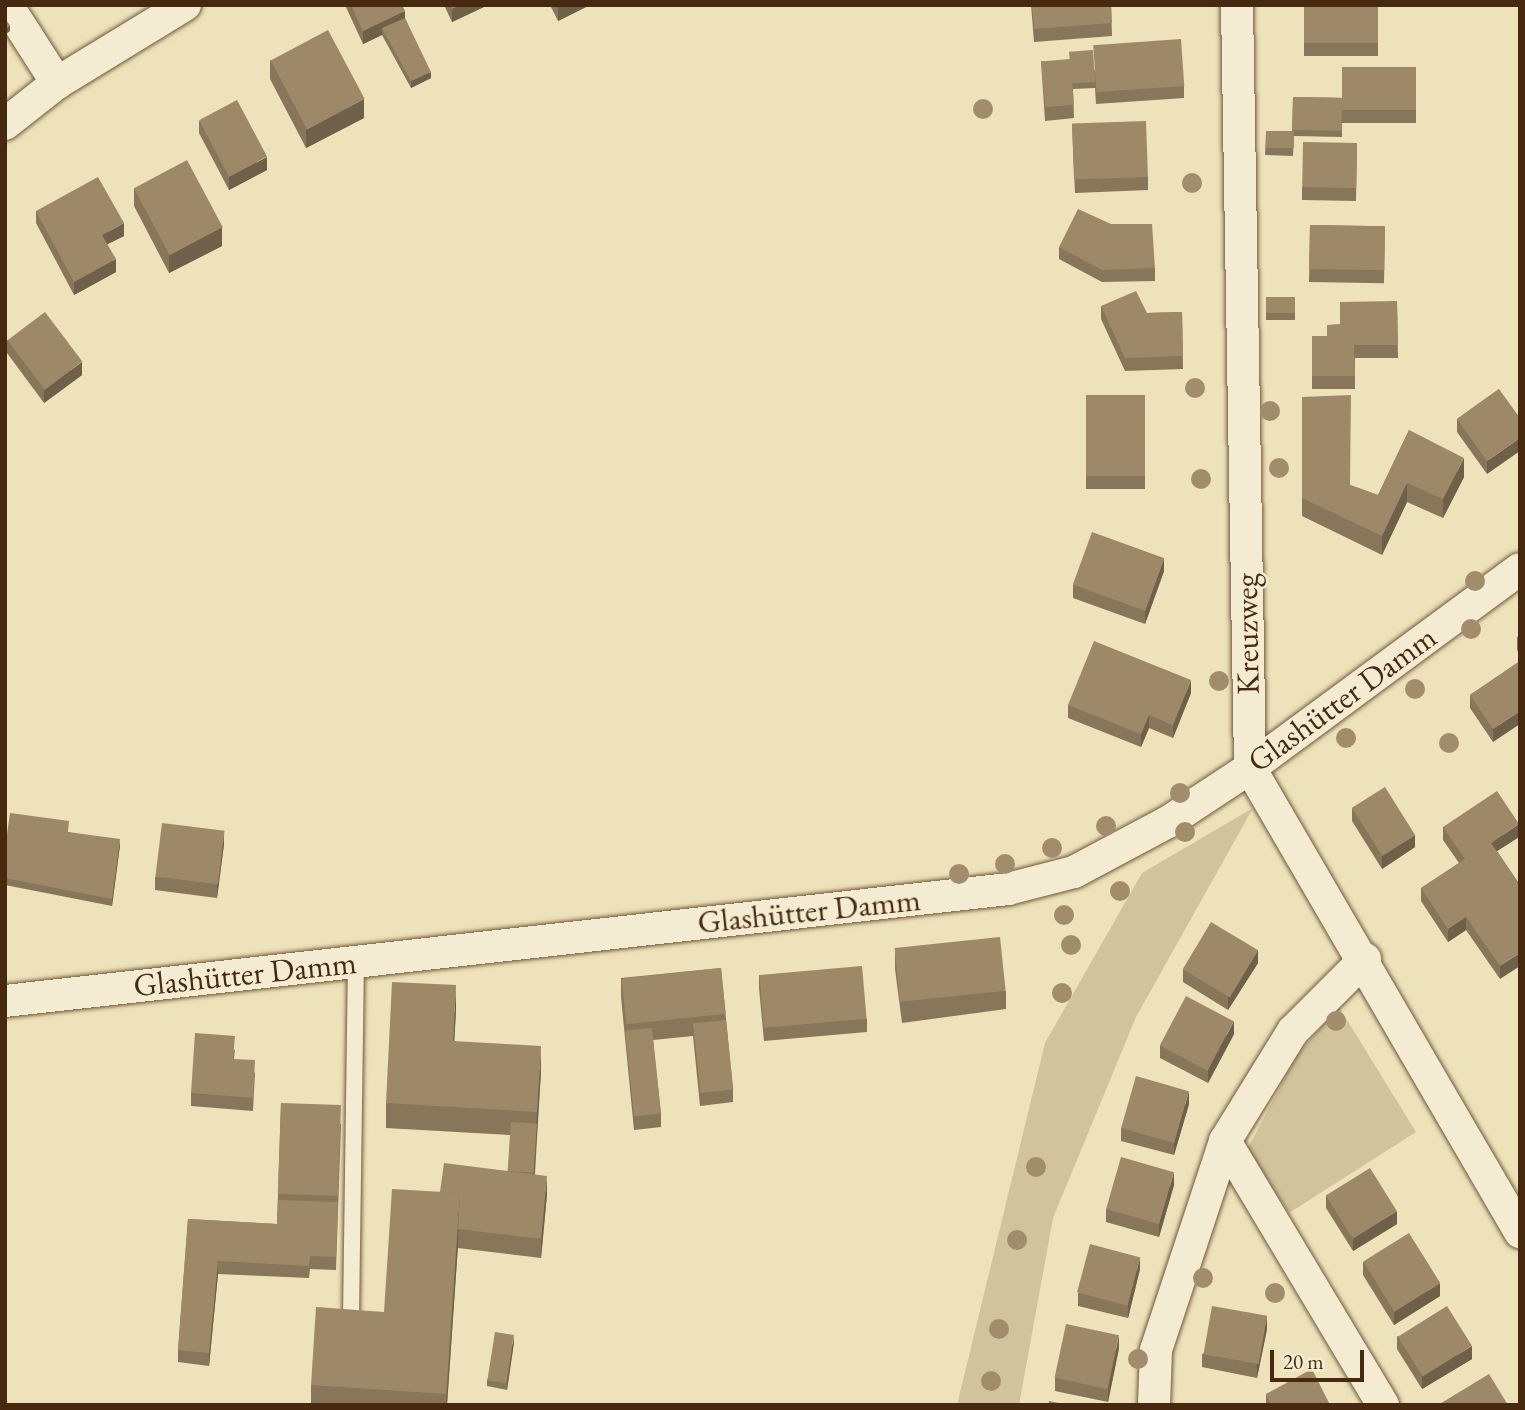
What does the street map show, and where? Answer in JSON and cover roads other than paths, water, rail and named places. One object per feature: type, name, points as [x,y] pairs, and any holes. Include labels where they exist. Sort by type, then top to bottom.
[{"type":"street","points":[[7,5],[57,83]]},
{"type":"street","points":[[5,124],[57,83],[185,5]]},
{"type":"street","name":"Kreuzweg","points":[[1237,5],[1250,768]]},
{"type":"street","name":"Glashütter Damm","points":[[5,1001],[1008,889],[1074,872],[1250,768],[1520,569]]},
{"type":"street","points":[[1250,768],[1365,959],[1520,1232]]},
{"type":"street","points":[[1154,1405],[1156,1350],[1225,1142],[1293,1031],[1365,959]]},
{"type":"street","points":[[1225,1142],[1383,1405]]},
{"type":"lane","points":[[351,1318],[356,962]]}]
